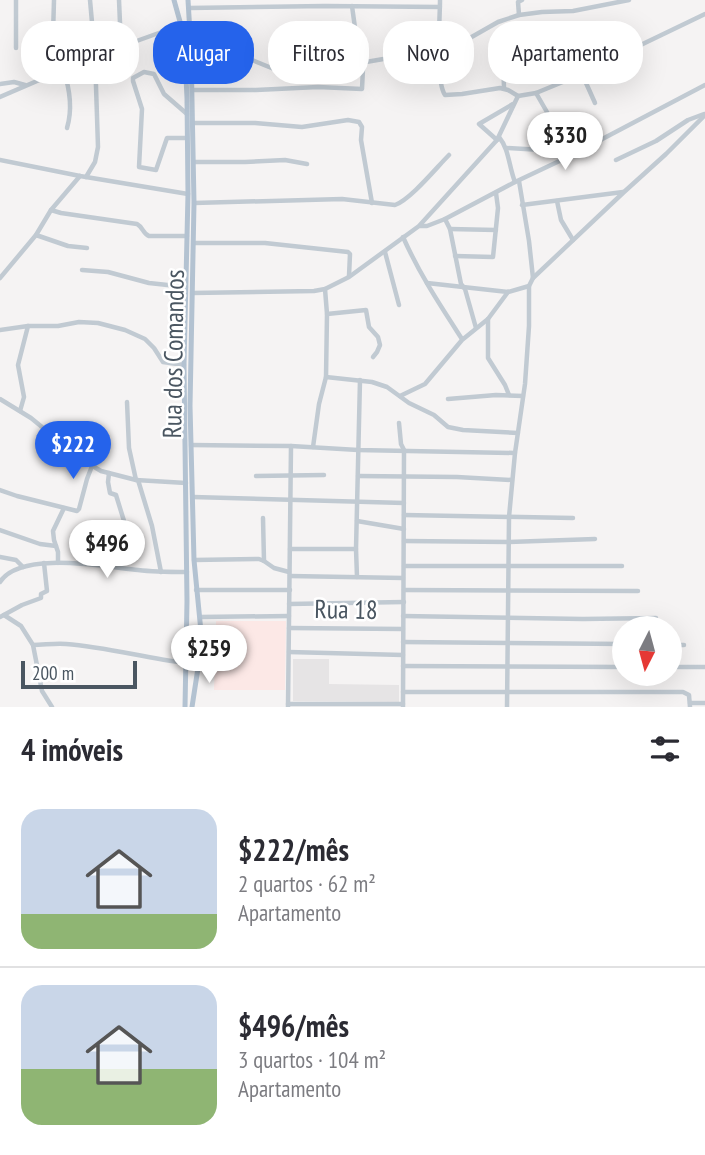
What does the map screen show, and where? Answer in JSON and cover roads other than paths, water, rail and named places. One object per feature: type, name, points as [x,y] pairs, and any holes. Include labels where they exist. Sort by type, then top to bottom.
[{"type":"main road","name":"Rua dos Comandos","points":[[174,0],[180,21]]},
{"type":"main road","name":"Rua dos Comandos","points":[[188,0],[190,21]]},
{"type":"main road","name":"Rua dos Comandos","points":[[185,707],[187,572],[184,365],[188,236],[186,84]]},
{"type":"main road","name":"Rua dos Comandos","points":[[192,84],[194,243],[191,445],[194,560],[202,629],[201,658],[192,707]]},
{"type":"main road","points":[[186,631],[190,637],[195,638],[202,629]]},
{"type":"main road","points":[[186,660],[189,648],[194,647],[199,649],[201,658]]},
{"type":"street","points":[[16,0],[16,48]]},
{"type":"street","points":[[53,21],[54,0]]},
{"type":"street","points":[[90,0],[92,21]]},
{"type":"street","points":[[119,0],[120,21]]},
{"type":"street","points":[[210,7],[211,0]]},
{"type":"street","points":[[440,0],[440,21]]},
{"type":"street","points":[[519,15],[518,2],[522,0]]},
{"type":"street","points":[[474,36],[498,22],[519,15],[573,11],[629,0]]},
{"type":"street","points":[[189,8],[325,3],[440,7]]},
{"type":"street","points":[[352,6],[354,21]]},
{"type":"street","points":[[643,44],[705,14]]},
{"type":"street","points":[[187,114],[164,94],[154,74],[144,72],[133,78],[142,109],[139,167],[156,170],[167,138],[187,138]]},
{"type":"street","points":[[0,84],[14,82],[25,85]]},
{"type":"street","points":[[67,128],[68,84]]},
{"type":"street","points":[[0,278],[36,236],[51,210],[83,176],[97,156],[96,84]]},
{"type":"street","points":[[192,90],[318,87],[361,89],[364,84]]},
{"type":"street","points":[[441,84],[444,95],[504,88],[518,96],[536,93],[558,84]]},
{"type":"street","points":[[504,84],[504,88]]},
{"type":"street","points":[[586,84],[595,103]]},
{"type":"street","points":[[0,97],[25,85]]},
{"type":"street","points":[[419,226],[445,219],[705,85]]},
{"type":"street","points":[[536,93],[555,126]]},
{"type":"street","points":[[192,293],[307,291],[325,289],[349,277],[419,226],[498,139],[518,96]]},
{"type":"street","points":[[514,103],[480,123],[480,126],[506,148],[510,171],[517,181],[522,205],[533,278]]},
{"type":"street","points":[[616,160],[656,141],[688,120],[705,115]]},
{"type":"street","points":[[507,707],[509,517],[523,397],[529,326],[529,286],[533,278],[705,115]]},
{"type":"street","points":[[193,123],[256,123],[302,127],[348,120],[359,122],[362,127],[361,140],[372,203]]},
{"type":"street","points":[[506,148],[542,150]]},
{"type":"street","points":[[194,203],[342,199],[388,205],[400,203],[449,155]]},
{"type":"street","points":[[0,160],[188,194]]},
{"type":"street","points":[[194,162],[285,160],[307,164]]},
{"type":"street","points":[[522,205],[624,192]]},
{"type":"street","points":[[456,256],[492,258],[498,205],[496,193]]},
{"type":"street","points":[[557,201],[561,220],[573,240]]},
{"type":"street","points":[[51,210],[137,224],[147,235],[188,236]]},
{"type":"street","points":[[445,219],[476,328]]},
{"type":"street","points":[[450,229],[496,230]]},
{"type":"street","points":[[36,236],[59,244],[88,248]]},
{"type":"street","points":[[403,237],[419,271],[462,340]]},
{"type":"street","points":[[194,243],[265,243],[349,252],[349,277]]},
{"type":"street","points":[[385,252],[399,305]]},
{"type":"street","points":[[82,270],[108,272],[149,283],[186,287]]},
{"type":"street","points":[[426,283],[508,292],[529,286]]},
{"type":"street","points":[[313,447],[326,377],[325,289]]},
{"type":"street","points":[[400,396],[425,384],[462,340],[488,319],[508,292]]},
{"type":"street","points":[[327,314],[366,310],[370,329],[378,337],[380,345],[373,358]]},
{"type":"street","points":[[488,319],[488,358],[509,395]]},
{"type":"street","points":[[0,330],[88,322],[112,326],[145,339],[163,362],[184,365]]},
{"type":"street","points":[[20,411],[24,397],[18,365],[28,326]]},
{"type":"street","points":[[326,377],[360,380],[387,387],[434,415],[448,427],[518,433]]},
{"type":"street","points":[[357,577],[360,380]]},
{"type":"street","points":[[448,399],[509,395],[523,397]]},
{"type":"street","points":[[0,399],[51,433],[92,466],[137,480],[186,484]]},
{"type":"street","points":[[127,402],[129,449],[152,526],[161,572]]},
{"type":"street","points":[[291,446],[288,706],[403,705],[404,450],[399,423]]},
{"type":"street","points":[[191,445],[515,453]]},
{"type":"street","points":[[0,491],[64,508],[79,509],[92,466]]},
{"type":"street","points":[[109,473],[110,492],[116,495],[124,521]]},
{"type":"street","points":[[256,476],[324,475]]},
{"type":"street","points":[[358,476],[512,480]]},
{"type":"street","points":[[193,497],[404,503]]},
{"type":"street","points":[[58,563],[53,531],[64,508]]},
{"type":"street","points":[[404,515],[573,518]]},
{"type":"street","points":[[263,518],[264,561]]},
{"type":"street","points":[[356,521],[404,529]]},
{"type":"street","points":[[0,530],[40,544],[56,546]]},
{"type":"street","points":[[404,541],[595,539]]},
{"type":"street","points":[[290,549],[356,549]]},
{"type":"street","points":[[0,557],[16,560],[23,567]]},
{"type":"street","points":[[194,560],[264,561],[290,574],[403,578]]},
{"type":"street","points":[[0,582],[6,575],[23,567],[44,563],[187,572]]},
{"type":"street","points":[[2,616],[41,598],[41,594],[46,592],[44,563]]},
{"type":"street","points":[[404,565],[622,566]]},
{"type":"street","points":[[196,590],[290,590]]},
{"type":"street","points":[[404,590],[638,591]]},
{"type":"street","points":[[289,604],[404,602]]},
{"type":"street","points":[[2,616],[21,626],[33,645],[42,691],[52,707]]},
{"type":"street","points":[[200,617],[289,616]]},
{"type":"street","points":[[403,616],[612,619]]},
{"type":"street","name":"Rua 18","points":[[289,628],[403,629]]},
{"type":"street","points":[[403,642],[612,644]]},
{"type":"street","points":[[33,645],[67,644],[111,649],[156,659],[186,660]]},
{"type":"street","points":[[289,652],[403,655]]},
{"type":"street","points":[[403,666],[612,667]]},
{"type":"street","points":[[682,667],[705,667]]},
{"type":"street","points":[[403,692],[683,692],[689,695],[690,705],[705,703]]}]
